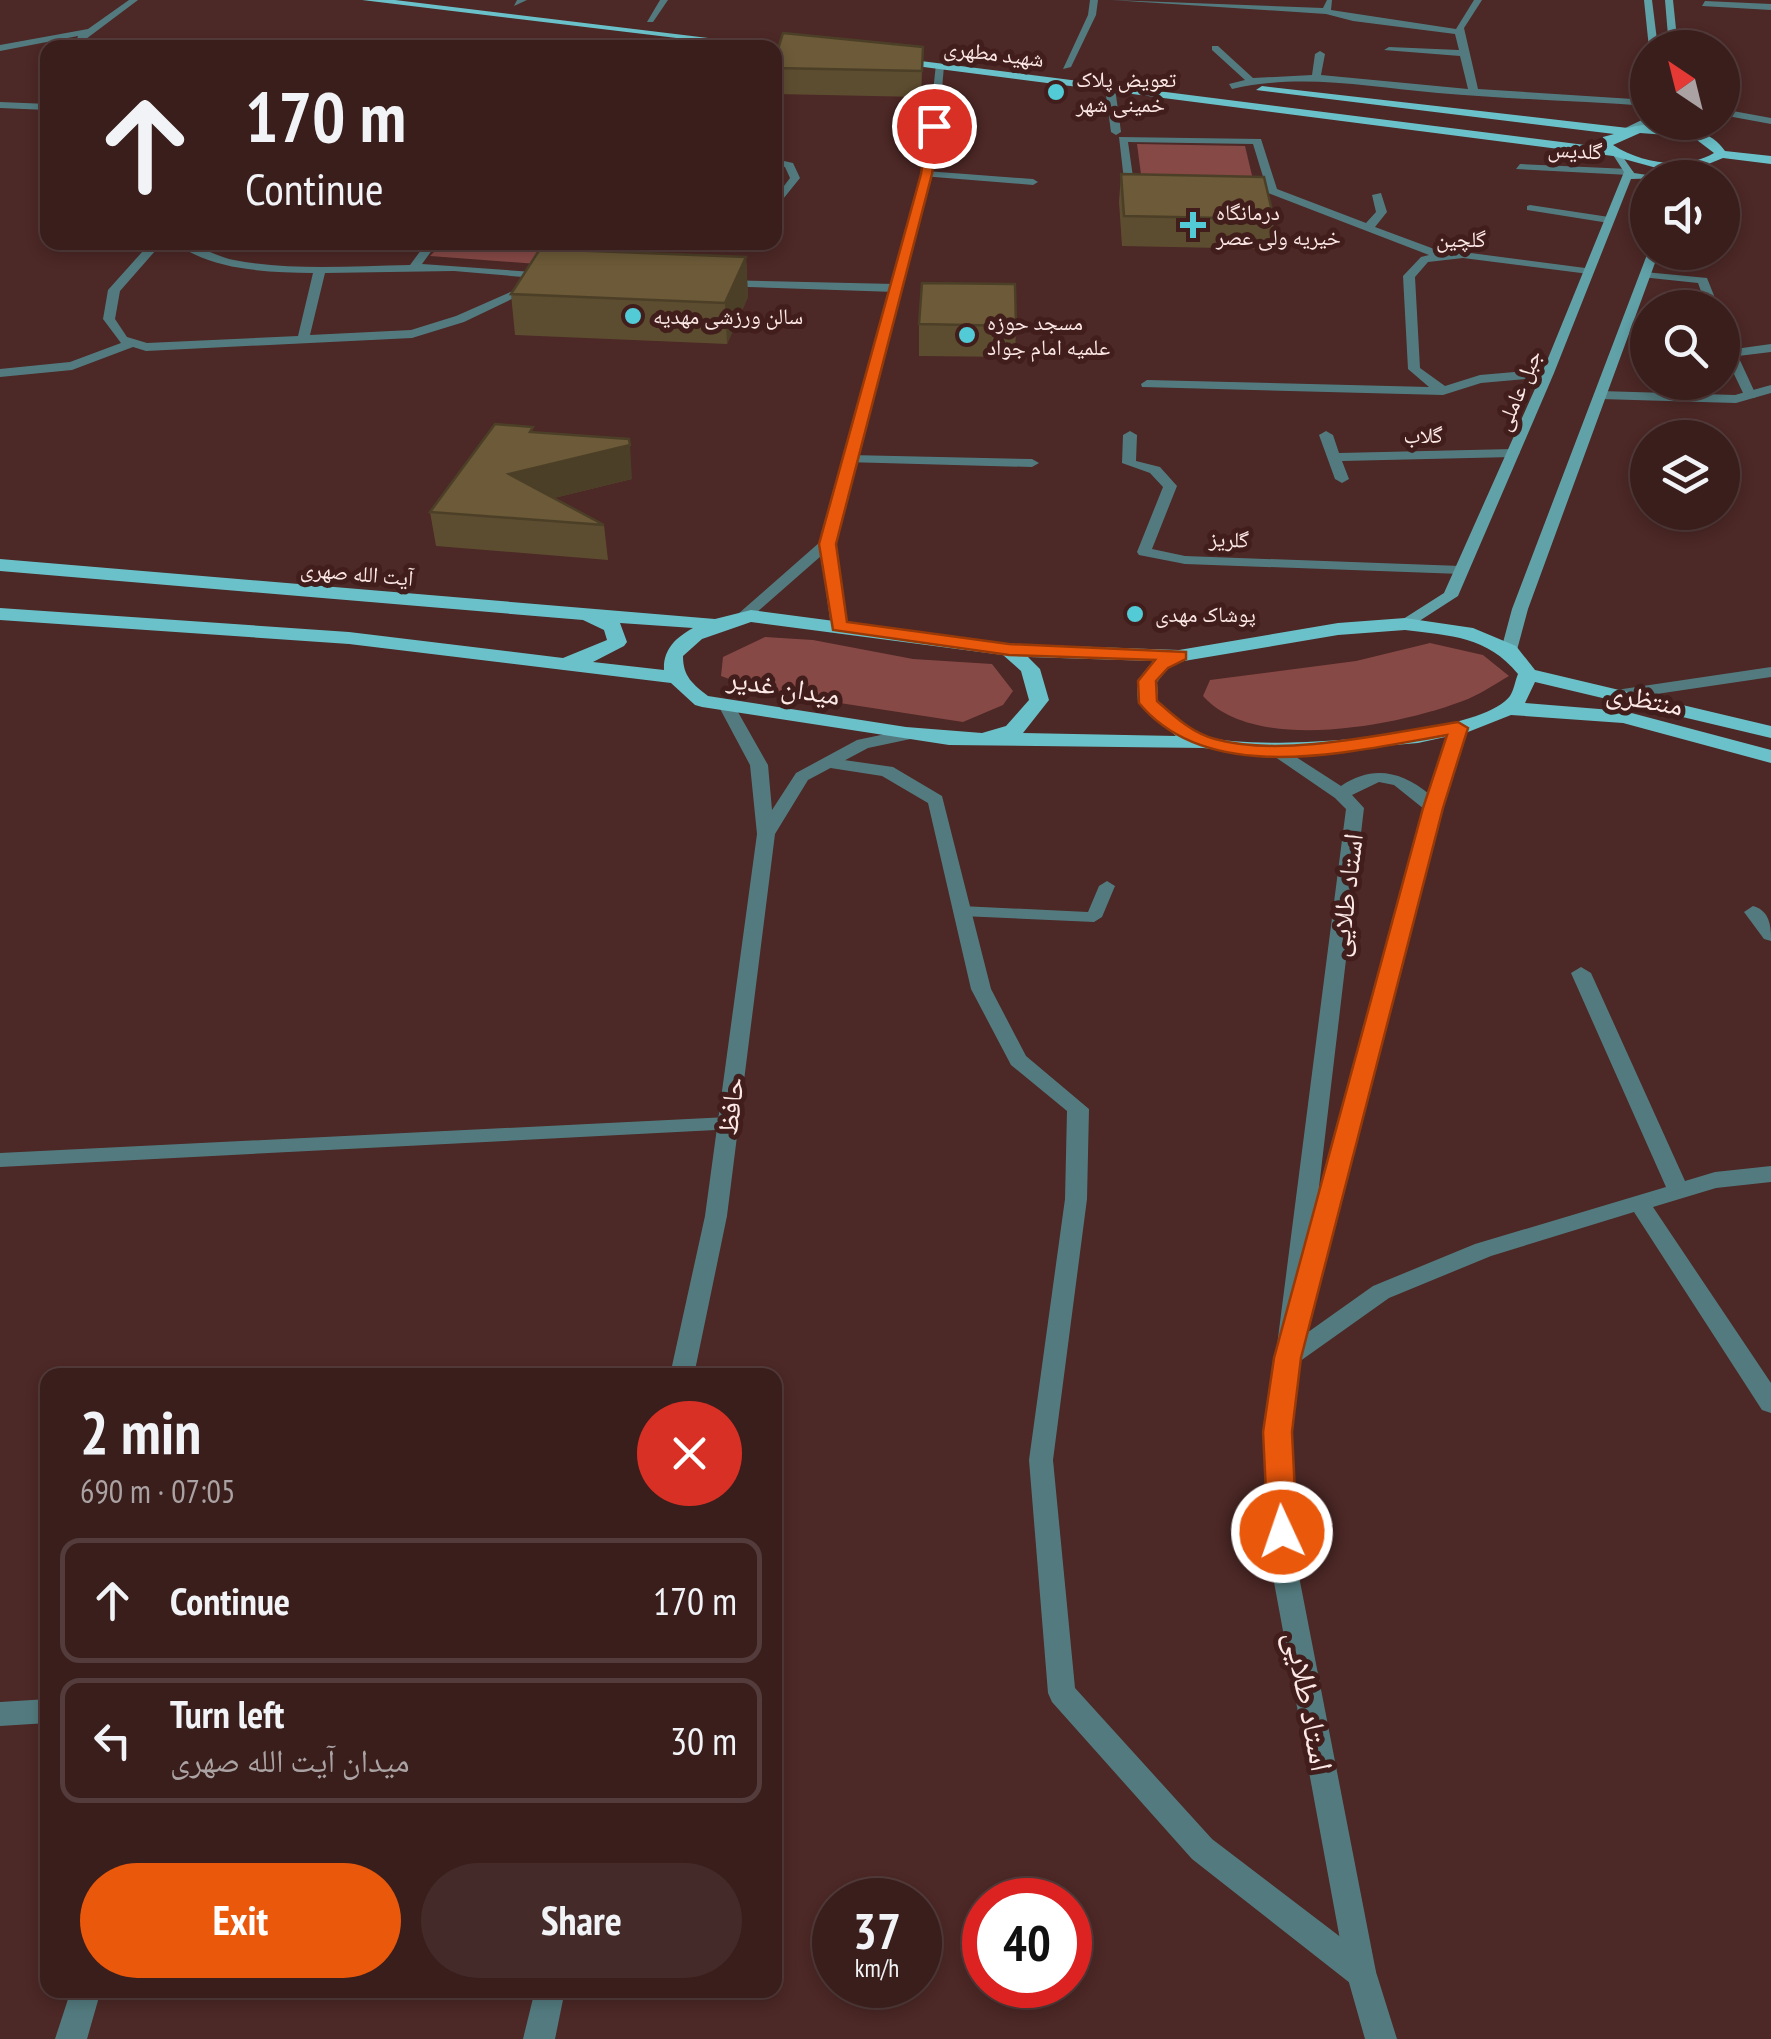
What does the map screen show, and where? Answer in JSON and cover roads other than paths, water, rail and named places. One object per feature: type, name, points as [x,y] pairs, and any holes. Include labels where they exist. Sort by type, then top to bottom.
[{"type":"main road","points":[[367,0],[704,40]]},
{"type":"main road","points":[[479,0],[813,38]]},
{"type":"main road","points":[[1648,0],[1652,30]]},
{"type":"main road","points":[[1669,0],[1672,30]]},
{"type":"main road","points":[[494,14],[520,2]]},
{"type":"main road","points":[[782,48],[820,52]]},
{"type":"main road","name":"شهید مطهری","points":[[1037,64],[883,53],[939,66],[1614,152],[1645,160]]},
{"type":"main road","name":"شهید مطهری","points":[[1052,66],[1085,70]]},
{"type":"main road","points":[[1213,84],[1630,131]]},
{"type":"main road","points":[[1628,174],[1607,140],[1630,128]]},
{"type":"main road","points":[[1708,140],[1722,154]]},
{"type":"main road","points":[[1710,160],[1722,154],[1771,160]]},
{"type":"main road","name":"جبل عاملی","points":[[1406,624],[1450,596],[1548,373],[1628,174]]},
{"type":"main road","points":[[1506,708],[1517,702],[1528,674],[1509,650],[1520,609],[1647,270]]},
{"type":"main road","name":"آیت الله صهری","points":[[0,565],[711,624]]},
{"type":"main road","points":[[0,614],[349,638],[677,678]]},
{"type":"main road","points":[[552,662],[592,656],[617,642],[612,627],[588,616]]},
{"type":"main road","name":"میدان غدیر","points":[[1506,708],[1481,724],[1352,745],[1273,750],[1207,744],[952,739],[702,702],[680,686],[672,664],[679,645],[711,624],[743,617],[1009,650],[1179,656],[1338,629],[1406,624],[1466,632],[1509,650]]},
{"type":"main road","points":[[999,739],[1023,723],[1039,700],[1030,669],[1009,650]]},
{"type":"main road","points":[[1179,656],[1161,664],[1147,681],[1148,703],[1172,725],[1207,744]]},
{"type":"main road","name":"منتظری","points":[[1528,674],[1771,732]]},
{"type":"main road","name":"منتظری","points":[[1506,708],[1624,718],[1771,757]]},
{"type":"street","points":[[79,40],[134,0]]},
{"type":"street","points":[[650,20],[664,0]]},
{"type":"street","points":[[1066,67],[1092,15],[1094,0]]},
{"type":"street","points":[[1116,0],[1326,11],[1460,32]]},
{"type":"street","points":[[1326,11],[1331,0]]},
{"type":"street","points":[[1473,92],[1473,72],[1460,32],[1478,0]]},
{"type":"street","points":[[1705,4],[1771,7]]},
{"type":"street","points":[[44,40],[88,32]]},
{"type":"street","points":[[0,48],[40,41]]},
{"type":"street","points":[[1215,48],[1250,80]]},
{"type":"street","points":[[1389,50],[1465,53]]},
{"type":"street","points":[[1316,80],[1320,54]]},
{"type":"street","points":[[839,626],[828,544],[926,174],[939,66]]},
{"type":"street","points":[[1232,86],[1250,80],[1316,80],[1427,92],[1630,102]]},
{"type":"street","points":[[1110,88],[1116,132]]},
{"type":"street","points":[[0,106],[40,107]]},
{"type":"street","points":[[1740,116],[1771,122]]},
{"type":"street","points":[[1165,188],[1129,187],[1123,139],[1257,142],[1272,191]]},
{"type":"street","points":[[782,163],[790,165],[795,178],[782,196]]},
{"type":"street","name":"گلدیس","points":[[1520,167],[1628,174]]},
{"type":"street","points":[[926,174],[1032,182]]},
{"type":"street","points":[[1254,191],[1272,191],[1444,257]]},
{"type":"street","points":[[1368,228],[1382,212],[1377,195]]},
{"type":"street","points":[[151,250],[114,290],[109,319],[123,340],[146,348],[412,334],[460,318],[551,277]]},
{"type":"street","points":[[198,250],[259,268],[413,268],[569,278]]},
{"type":"street","points":[[413,268],[427,250]]},
{"type":"street","name":"گلچین","points":[[1443,391],[1414,369],[1409,276],[1426,259],[1463,255],[1589,271]]},
{"type":"street","points":[[303,341],[320,269]]},
{"type":"street","points":[[1645,275],[1703,280],[1707,290]]},
{"type":"street","points":[[702,283],[896,288]]},
{"type":"street","points":[[0,373],[72,366],[133,343]]},
{"type":"street","points":[[1740,352],[1771,348]]},
{"type":"street","points":[[1147,384],[1443,391],[1480,379],[1548,373]]},
{"type":"street","points":[[1740,374],[1750,395]]},
{"type":"street","points":[[1600,395],[1736,399],[1771,390]]},
{"type":"street","name":"گلریز","points":[[1130,435],[1128,462],[1154,470],[1170,486],[1144,552],[1184,560],[1461,570]]},
{"type":"street","points":[[1326,436],[1342,478]]},
{"type":"street","name":"گلاب","points":[[1334,456],[1513,453]]},
{"type":"street","points":[[850,459],[1032,464]]},
{"type":"street","points":[[743,617],[828,544]]},
{"type":"street","points":[[1616,695],[1771,672]]},
{"type":"street","points":[[726,705],[759,765],[766,834]]},
{"type":"street","name":"استاد طلایی","points":[[1288,1358],[1433,808],[1458,728]]},
{"type":"street","points":[[766,834],[802,778],[863,744],[914,733]]},
{"type":"street","points":[[1273,750],[1342,794],[1358,780],[1381,776],[1406,781],[1433,808]]},
{"type":"street","points":[[830,762],[887,771],[936,800],[981,989],[1018,1060],[1078,1109],[1076,1199],[1042,1460],[1062,1693],[1202,1849],[1361,1972]]},
{"type":"street","name":"استاد طلایی","points":[[1342,794],[1356,808],[1278,1432],[1284,1566],[1361,1972],[1382,2039]]},
{"type":"street","name":"حافظ","points":[[683,1368],[716,1216],[766,834]]},
{"type":"street","points":[[1753,912],[1771,934]]},
{"type":"street","points":[[1580,973],[1679,1191]]},
{"type":"street","points":[[0,1160],[728,1124]]},
{"type":"street","points":[[1288,1358],[1380,1292],[1483,1250],[1715,1180],[1771,1174]]},
{"type":"street","points":[[1639,1203],[1771,1403]]},
{"type":"street","points":[[0,1714],[40,1712]]},
{"type":"street","points":[[70,2039],[83,1998]]},
{"type":"street","points":[[539,2039],[548,1998]]},
{"type":"lane","points":[[1530,208],[1610,220]]},
{"type":"lane","points":[[961,911],[1094,917],[1107,886]]},
{"type":"place","name":"تعویض پلاک خمینی شهر","points":[[1056,92]]},
{"type":"place","name":"درمانگاه خیریه ولی عصر","points":[[1193,225]]},
{"type":"place","name":"سالن ورزشی مهدیه","points":[[633,316]]},
{"type":"place","name":"مسجد حوزه علمیه امام جواد","points":[[967,335]]},
{"type":"place","name":"پوشاک مهدی","points":[[1135,614]]}]
